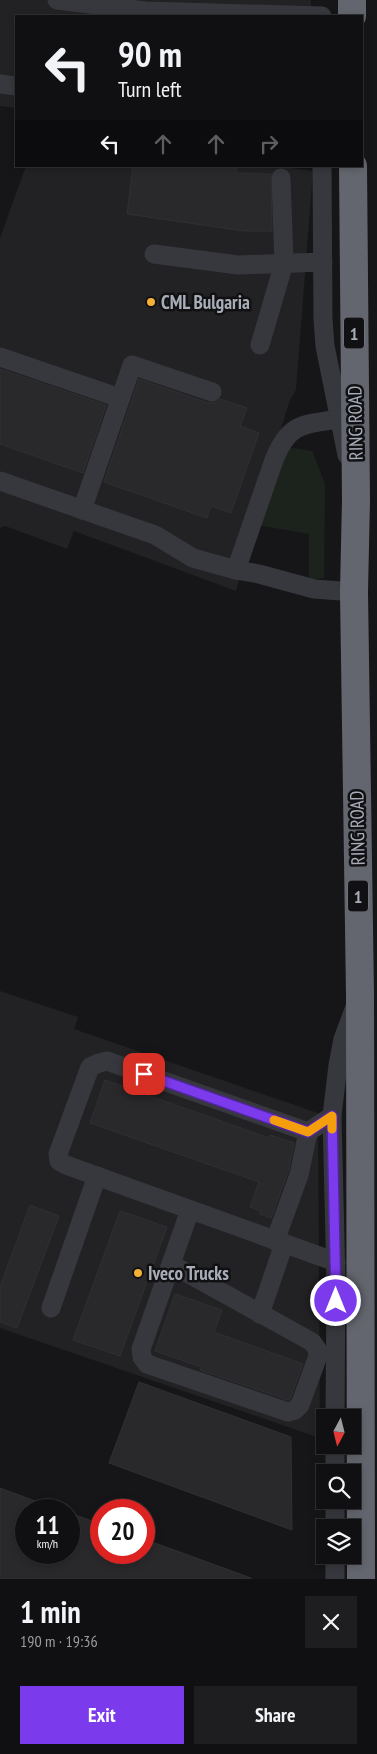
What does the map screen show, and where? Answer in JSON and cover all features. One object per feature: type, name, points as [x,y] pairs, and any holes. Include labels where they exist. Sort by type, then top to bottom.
[{"type":"highway","points":[[352,0],[352,15]]},
{"type":"highway","name":"RING ROAD","points":[[353,167],[356,500],[354,592],[360,994],[361,1579]]},
{"type":"lane","points":[[57,0],[81,10],[131,5],[201,6],[310,15]]},
{"type":"lane","points":[[322,0],[322,15]]},
{"type":"lane","points":[[0,84],[15,86]]},
{"type":"lane","points":[[322,167],[323,319],[339,419],[356,500]]},
{"type":"lane","points":[[260,345],[284,263],[281,178]]},
{"type":"lane","points":[[154,254],[238,265],[323,262]]},
{"type":"lane","points":[[0,357],[120,398]]},
{"type":"lane","points":[[82,510],[132,365],[212,392]]},
{"type":"lane","points":[[236,570],[279,446],[287,434],[298,427],[339,419]]},
{"type":"lane","points":[[0,481],[155,535],[193,558],[314,589],[354,592]]},
{"type":"lane","points":[[335,1409],[336,1262],[332,1116],[343,1039],[360,994]]},
{"type":"lane","points":[[308,1132],[107,1061],[98,1062],[90,1067],[58,1154],[59,1161],[97,1176],[336,1262]]},
{"type":"lane","points":[[260,1314],[299,1175],[308,1132],[332,1116]]},
{"type":"lane","points":[[51,1308],[97,1176]]},
{"type":"lane","points":[[171,1264],[312,1342],[317,1349],[318,1356],[300,1405],[295,1410],[288,1412],[147,1364],[142,1357],[141,1349],[190,1210]]},
{"type":"lane","points":[[334,1579],[335,1564]]},
{"type":"shaded area","points":[[0,0],[311,0],[311,15],[15,15],[15,108],[0,106]]},
{"type":"shaded area","points":[[26,167],[284,167],[313,171],[296,390],[290,400],[275,448],[236,591],[74,531],[67,549],[5,526],[0,528],[0,238]]},
{"type":"shaded area","points":[[286,447],[312,451],[325,484],[324,578],[309,580],[309,534],[258,525]]},
{"type":"shaded area","points":[[0,991],[78,1017],[74,1029],[318,1113],[320,1409],[316,1409],[316,1437],[0,1328]]},
{"type":"building","points":[[133,167],[226,167],[237,169],[236,173],[271,174],[272,231],[244,231],[127,214]]},
{"type":"building","points":[[0,369],[106,405],[83,473],[0,444]]},
{"type":"building","points":[[139,379],[208,403],[215,403],[220,399],[247,408],[240,426],[259,433],[231,513],[211,506],[207,518],[104,482]]},
{"type":"building","points":[[105,1080],[269,1138],[270,1135],[294,1143],[288,1172],[271,1218],[260,1214],[261,1211],[250,1207],[259,1182],[90,1123]]},
{"type":"building","points":[[30,1205],[59,1216],[17,1328],[0,1322],[0,1287]]},
{"type":"building","points":[[120,1211],[167,1227],[120,1356],[73,1340]]},
{"type":"building","points":[[175,1294],[222,1310],[214,1332],[303,1364],[290,1399],[288,1400],[200,1370],[201,1367],[155,1351]]},
{"type":"building","points":[[139,1382],[291,1437],[292,1530],[109,1463]]},
{"type":"building","points":[[0,1488],[30,1499],[15,1499],[15,1564],[80,1564],[80,1517],[90,1520],[90,1564],[155,1564],[155,1543],[251,1578],[251,1579],[0,1579]]},
{"type":"slow traffic","points":[[274,1120],[308,1132],[332,1116],[332,1129]]},
{"type":"place","name":"CML Bulgaria","points":[[151,302]]},
{"type":"place","name":"Iveco Trucks","points":[[138,1273]]},
{"type":"route","points":[[144,1074],[308,1132],[332,1116],[336,1301]]}]
